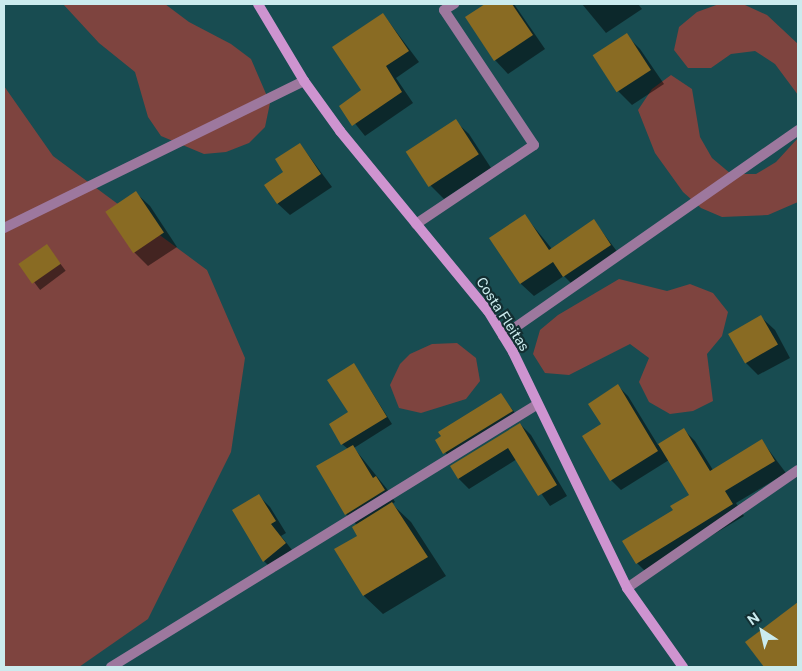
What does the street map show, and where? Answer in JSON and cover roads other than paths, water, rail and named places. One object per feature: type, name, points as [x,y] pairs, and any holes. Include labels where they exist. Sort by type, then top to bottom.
[{"type":"main road","name":"Costa Fleitas","points":[[258,4],[304,81],[416,224],[454,267],[504,336],[627,588],[683,667]]},
{"type":"street","points":[[416,224],[534,146],[444,10],[454,4]]},
{"type":"street","points":[[4,228],[304,81]]},
{"type":"street","points":[[504,336],[798,130]]},
{"type":"street","points":[[111,667],[538,404]]},
{"type":"street","points":[[627,588],[798,470]]}]
